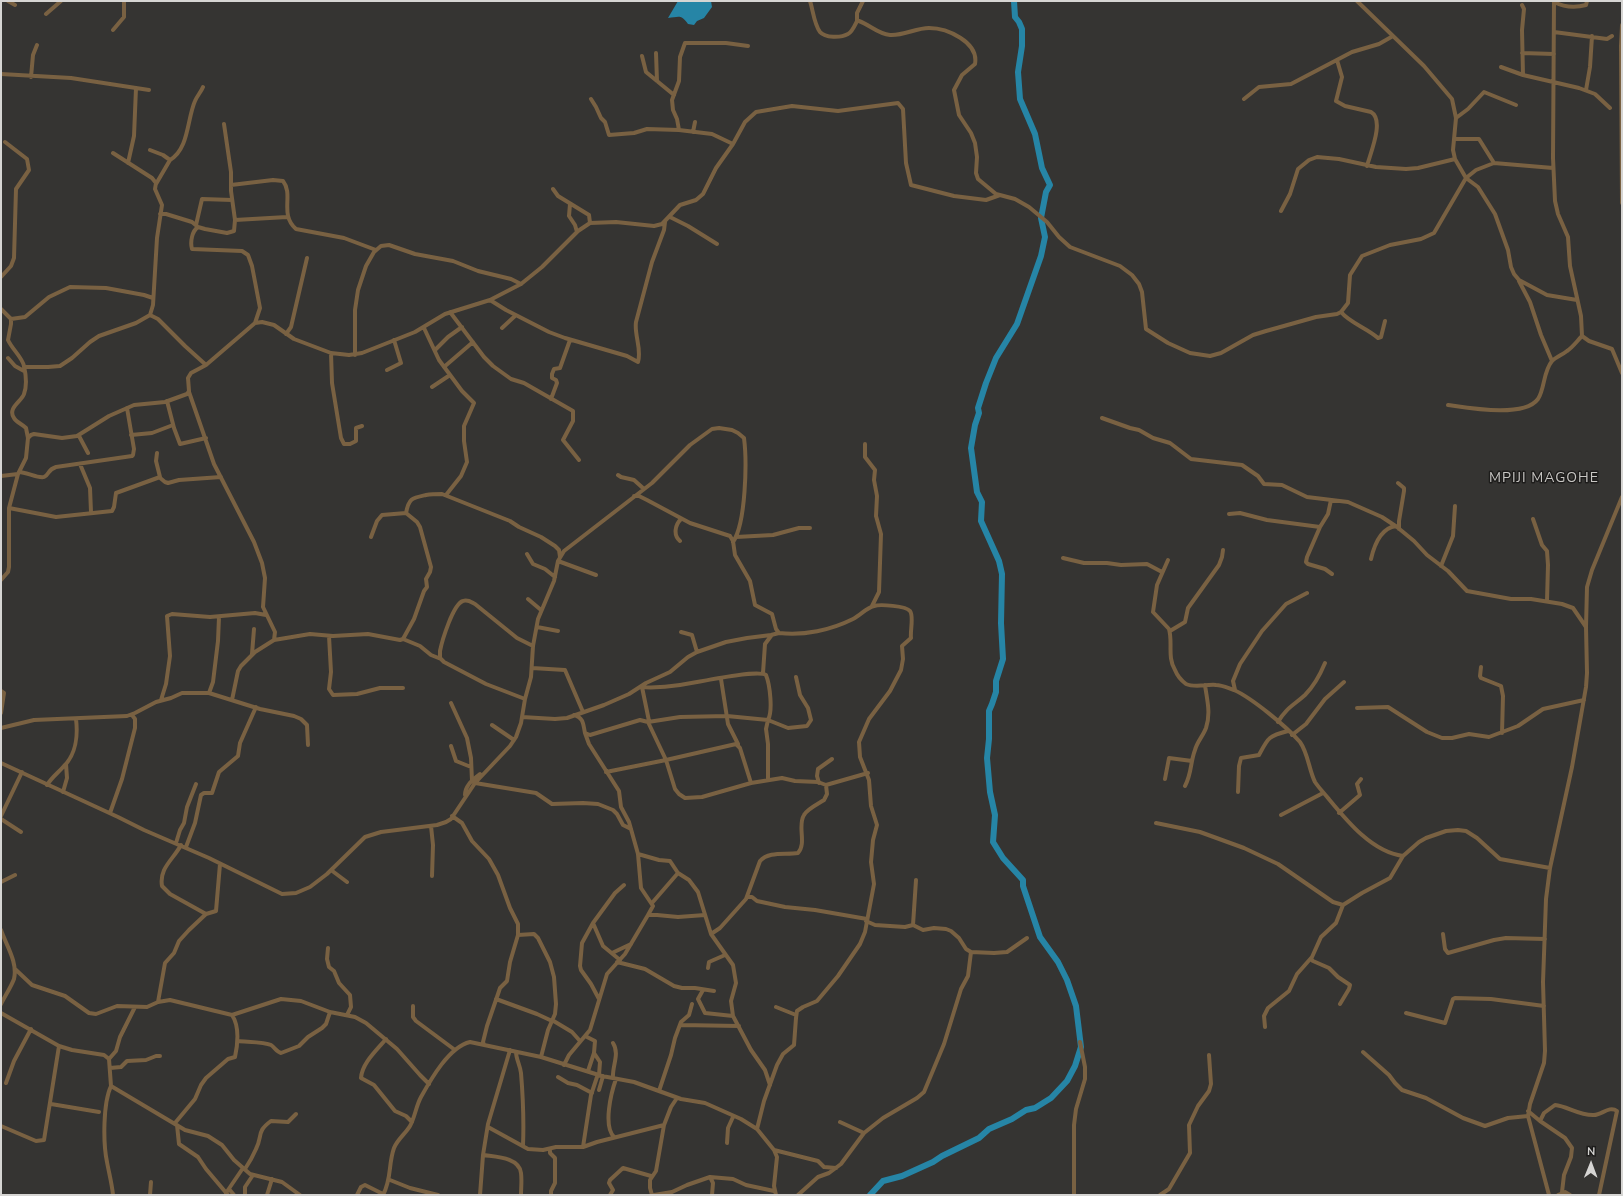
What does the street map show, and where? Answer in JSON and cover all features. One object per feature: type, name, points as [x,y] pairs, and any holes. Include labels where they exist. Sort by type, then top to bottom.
[{"type":"street","points":[[8,1],[15,5]]},
{"type":"street","points":[[46,14],[61,1]]},
{"type":"street","points":[[114,30],[124,17],[124,1]]},
{"type":"street","points":[[810,1],[819,29],[823,34],[838,36],[848,34],[857,21],[857,13],[863,1]]},
{"type":"street","points":[[1357,1],[1424,66],[1452,99],[1456,118],[1453,150],[1455,159],[1466,178],[1478,187],[1495,214],[1508,250],[1511,267],[1530,302],[1541,335],[1552,361]]},
{"type":"street","points":[[1448,405],[1493,410],[1523,408],[1532,405],[1540,395],[1546,374],[1552,361],[1568,351],[1582,336],[1581,316],[1570,266],[1568,237],[1556,208],[1553,168],[1554,2],[1562,6],[1570,7],[1584,6],[1588,1]]},
{"type":"street","points":[[1522,5],[1524,9],[1522,30],[1523,75]]},
{"type":"street","points":[[857,21],[863,22],[883,34],[890,35],[919,29],[936,29],[961,37],[971,47],[976,59],[976,64],[962,75],[955,86],[954,99],[959,115],[971,133],[975,143],[977,157],[976,176],[992,191],[1000,195],[1015,198],[1029,207],[1047,222],[1059,237],[1070,247],[1120,266],[1132,275],[1139,284],[1142,292],[1146,329],[1168,343],[1190,353],[1210,356],[1218,355],[1253,335],[1316,317],[1341,312],[1348,303],[1350,275],[1362,256],[1390,245],[1430,236],[1434,233],[1466,178],[1476,170],[1494,163],[1553,168]]},
{"type":"street","points":[[1622,25],[1622,203]]},
{"type":"street","points":[[1554,32],[1609,38],[1612,36]]},
{"type":"street","points":[[1244,99],[1259,87],[1291,84],[1357,50],[1383,43],[1393,36]]},
{"type":"street","points":[[1586,90],[1590,67],[1592,36]]},
{"type":"street","points":[[679,130],[677,119],[673,110],[674,95],[679,81],[680,57],[685,43],[726,43],[748,46]]},
{"type":"street","points":[[31,77],[33,55],[37,45]]},
{"type":"street","points":[[656,53],[657,81]]},
{"type":"street","points":[[1522,54],[1554,54]]},
{"type":"street","points":[[642,56],[646,72],[674,95]]},
{"type":"street","points":[[1337,60],[1342,75],[1336,101],[1344,106],[1371,112],[1375,114],[1377,119],[1376,135],[1367,166]]},
{"type":"street","points":[[1501,67],[1523,75],[1586,90],[1600,96],[1610,108]]},
{"type":"street","points":[[1,74],[31,77],[71,78],[149,90]]},
{"type":"street","points":[[150,315],[162,206],[155,189],[156,184],[170,160],[173,159],[184,142],[195,101],[203,87]]},
{"type":"street","points":[[128,163],[134,136],[136,88]]},
{"type":"street","points":[[1456,118],[1468,109],[1484,92],[1516,105]]},
{"type":"street","points":[[590,99],[598,109],[601,118],[606,122],[609,135],[634,133],[647,129],[679,130],[712,134],[733,144]]},
{"type":"street","points":[[490,300],[549,332],[570,340],[624,355],[638,361],[639,355],[636,322],[644,296],[650,268],[666,222],[680,205],[696,200],[703,194],[716,168],[733,144],[745,122],[756,112],[792,106],[838,111],[898,103],[903,109],[906,163],[911,185],[954,196],[986,200],[1000,195]]},
{"type":"street","points":[[693,132],[695,122]]},
{"type":"street","points":[[160,214],[166,214],[192,222],[197,226],[231,232],[235,230],[231,172],[224,124]]},
{"type":"street","points":[[1454,139],[1479,139],[1494,163]]},
{"type":"street","points":[[1,277],[11,266],[14,258],[14,213],[16,189],[28,170],[26,159],[5,142]]},
{"type":"street","points":[[150,150],[170,160]]},
{"type":"street","points":[[113,153],[152,178],[156,184]]},
{"type":"street","points":[[1281,211],[1290,194],[1298,169],[1309,160],[1317,157],[1326,157],[1367,166],[1406,169],[1418,168],[1455,159]]},
{"type":"street","points":[[231,185],[272,180],[283,181],[286,187],[287,217],[296,229],[344,238],[376,250]]},
{"type":"street","points":[[553,189],[558,196],[589,215],[590,223]]},
{"type":"street","points":[[232,200],[202,199],[197,226],[191,246],[192,249],[242,251],[248,255],[252,266],[260,308],[255,323],[206,365],[191,373],[188,377],[189,392],[213,460],[254,542],[262,563],[265,578],[263,603],[266,615],[275,632],[274,640]]},
{"type":"street","points":[[570,204],[569,216],[575,225],[577,232]]},
{"type":"street","points":[[235,220],[287,217]]},
{"type":"street","points":[[670,217],[717,244]]},
{"type":"street","points":[[255,323],[262,322],[274,325],[294,340],[310,347],[331,353],[355,355],[424,328],[450,312],[490,300],[521,284],[542,267],[577,232],[590,223],[616,222],[654,226],[666,222]]},
{"type":"street","points":[[355,355],[355,310],[358,290],[363,271],[376,250],[381,246],[389,245],[415,254],[453,261],[478,271],[511,279],[521,284]]},
{"type":"street","points":[[286,334],[290,327],[307,258]]},
{"type":"street","points":[[1519,280],[1547,295],[1577,300]]},
{"type":"street","points":[[11,319],[25,317],[49,297],[70,287],[106,288],[153,298]]},
{"type":"street","points":[[1,309],[11,319],[8,340],[24,369],[26,389],[24,397],[13,408],[12,414],[14,418],[26,428],[28,438],[26,458],[18,473],[9,508],[9,567],[8,572],[1,580]]},
{"type":"street","points":[[450,312],[489,362],[516,381],[524,383],[573,411],[573,421],[563,440],[579,460]]},
{"type":"street","points":[[1341,312],[1346,317],[1366,328],[1378,338],[1381,337],[1383,333],[1385,320]]},
{"type":"street","points":[[150,315],[158,319],[206,365]]},
{"type":"street","points":[[8,358],[15,366],[24,369],[60,366],[99,336],[136,323],[150,315]]},
{"type":"street","points":[[502,328],[516,315]]},
{"type":"street","points":[[434,350],[462,327]]},
{"type":"street","points":[[424,328],[444,367],[474,403],[464,426],[464,441],[467,462],[461,476],[446,495]]},
{"type":"street","points":[[1582,336],[1590,341],[1612,349],[1622,373]]},
{"type":"street","points":[[387,370],[401,363],[394,340]]},
{"type":"street","points":[[551,399],[557,383],[556,380],[552,378],[552,374],[554,369],[560,368],[570,340]]},
{"type":"street","points":[[444,367],[473,342]]},
{"type":"street","points":[[331,353],[333,390],[341,438],[344,444],[349,444],[356,441],[356,428],[362,426]]},
{"type":"street","points":[[432,387],[450,375]]},
{"type":"street","points":[[28,438],[34,434],[62,438],[79,436],[110,416],[136,404],[176,399],[189,392]]},
{"type":"street","points":[[167,401],[173,425],[180,444],[206,438]]},
{"type":"street","points":[[1,476],[27,472],[40,477],[46,476],[50,469],[132,456],[134,449],[127,408]]},
{"type":"street","points":[[1102,418],[1139,430],[1149,437],[1170,443],[1191,459],[1242,465],[1258,476],[1264,484],[1282,485],[1303,495],[1353,504],[1382,517],[1397,527],[1427,555],[1448,571],[1467,591],[1511,600],[1531,599],[1562,604],[1573,608],[1586,627]]},
{"type":"street","points":[[131,435],[152,432],[173,425]]},
{"type":"street","points":[[559,559],[567,548],[644,489],[690,445],[712,430],[724,429],[738,433],[744,438],[746,472],[740,526],[733,542]]},
{"type":"street","points":[[79,436],[88,453]]},
{"type":"street","points":[[522,717],[555,719],[567,718],[615,700],[641,687],[670,672],[688,657],[697,652],[732,641],[771,636],[779,633],[791,634],[826,630],[855,618],[872,606],[879,592],[881,534],[876,516],[877,496],[874,480],[875,470],[865,457],[865,444]]},
{"type":"street","points":[[157,453],[156,461],[159,477],[165,482],[168,483],[179,480],[221,477]]},
{"type":"street","points":[[80,464],[90,488],[91,512]]},
{"type":"street","points":[[618,475],[634,480],[644,489]]},
{"type":"street","points":[[9,508],[56,517],[91,512],[112,511],[116,492],[159,477]]},
{"type":"street","points":[[1397,527],[1404,491],[1404,488],[1398,483]]},
{"type":"street","points":[[1,763],[144,830],[186,847],[279,893],[285,894],[296,893],[307,889],[331,870],[359,842],[370,834],[431,826],[446,822],[452,816],[474,782],[514,740],[522,717],[532,668],[537,626],[541,610],[555,577],[559,559],[557,547],[541,537],[519,528],[505,518],[483,511],[446,495],[431,494],[415,497],[410,502],[406,513]]},
{"type":"street","points":[[634,496],[639,496],[681,519],[710,531],[730,536],[737,559],[750,581],[754,605],[772,614],[776,629],[779,633]]},
{"type":"street","points":[[1549,1195],[1528,1113],[1532,1094],[1544,1063],[1546,899],[1550,868],[1572,767],[1584,700],[1587,673],[1586,606],[1589,578],[1622,497]]},
{"type":"street","points":[[1331,500],[1328,514],[1320,527],[1306,562],[1325,569],[1332,574]]},
{"type":"street","points":[[1441,566],[1453,536],[1455,506]]},
{"type":"street","points":[[371,537],[377,521],[382,515],[406,513],[418,524],[431,566],[430,572],[426,579],[427,587],[424,591],[422,601],[409,631],[403,639]]},
{"type":"street","points":[[1229,514],[1240,513],[1267,520],[1320,527]]},
{"type":"street","points":[[680,541],[675,532],[677,524],[681,519]]},
{"type":"street","points":[[1533,519],[1542,545],[1547,551],[1547,601]]},
{"type":"street","points":[[1371,559],[1382,535],[1390,527],[1397,527]]},
{"type":"street","points":[[736,537],[768,536],[799,528],[810,528]]},
{"type":"street","points":[[1170,631],[1185,622],[1188,608],[1219,565],[1223,550]]},
{"type":"street","points":[[527,554],[532,564],[545,569],[555,577]]},
{"type":"street","points":[[1064,558],[1084,563],[1107,563],[1121,565],[1147,564],[1162,572]]},
{"type":"street","points":[[559,559],[596,575]]},
{"type":"street","points":[[1168,560],[1157,585],[1153,612],[1170,631],[1170,659],[1175,671],[1185,683],[1189,685],[1216,685],[1234,690],[1248,698],[1278,722],[1302,747],[1312,776],[1339,813],[1374,844],[1390,852],[1403,856]]},
{"type":"street","points":[[1234,690],[1233,683],[1240,664],[1262,631],[1286,604],[1307,593]]},
{"type":"street","points":[[528,599],[541,610]]},
{"type":"street","points":[[441,659],[441,648],[450,620],[459,604],[465,600],[475,604],[517,638],[534,646]]},
{"type":"street","points":[[757,1129],[764,1101],[780,1059],[794,1045],[796,1014],[800,1009],[817,1001],[842,971],[864,936],[874,884],[871,862],[874,836],[877,825],[871,806],[868,774],[860,757],[859,742],[869,718],[890,691],[901,670],[904,659],[902,646],[911,638],[910,630],[912,619],[910,612],[904,608],[884,605],[872,606]]},
{"type":"street","points":[[161,700],[167,679],[170,656],[167,616],[172,614],[219,617],[255,613],[266,615]]},
{"type":"street","points":[[209,693],[213,682],[218,641],[219,617]]},
{"type":"street","points":[[537,626],[558,631]]},
{"type":"street","points":[[252,654],[254,629]]},
{"type":"street","points":[[681,632],[692,634],[697,652]]},
{"type":"street","points":[[232,700],[238,671],[252,654],[274,640],[310,634],[329,636],[368,634],[400,640],[403,639],[420,646],[430,654],[486,684],[525,699]]},
{"type":"street","points":[[329,636],[329,689],[332,695],[357,694],[380,688],[403,688]]},
{"type":"street","points":[[768,780],[768,744],[766,729],[771,714],[768,682],[766,675],[763,673],[765,644],[771,636]]},
{"type":"street","points":[[1278,722],[1286,709],[1310,689],[1317,680],[1325,663]]},
{"type":"street","points":[[1481,667],[1481,678],[1501,686],[1503,696],[1502,733]]},
{"type":"street","points":[[532,668],[564,670],[583,712]]},
{"type":"street","points":[[641,687],[681,685],[722,679],[741,674],[763,673]]},
{"type":"street","points":[[585,733],[592,734],[640,720],[649,722],[680,718],[727,716],[768,720],[781,727],[788,728],[807,726],[810,724],[811,716],[800,695],[796,677]]},
{"type":"street","points":[[722,679],[728,724],[746,762],[751,783]]},
{"type":"street","points":[[1238,792],[1239,766],[1241,758],[1259,755],[1264,743],[1270,737],[1290,733],[1306,724],[1325,699],[1344,682]]},
{"type":"street","points":[[1185,786],[1191,772],[1195,750],[1206,729],[1209,707],[1205,685]]},
{"type":"street","points":[[641,687],[649,722],[666,760],[675,789],[685,798],[702,797],[751,783],[782,778],[826,785],[868,774]]},
{"type":"street","points":[[1,691],[4,693],[1,713]]},
{"type":"street","points":[[1,728],[34,720],[132,715],[161,700],[174,697],[182,693],[209,693],[301,719],[306,725],[308,745]]},
{"type":"street","points":[[1358,708],[1388,707],[1427,732],[1442,738],[1452,738],[1469,734],[1489,737],[1518,726],[1543,709],[1584,700]]},
{"type":"street","points":[[451,703],[467,738],[474,782]]},
{"type":"street","points":[[186,847],[195,823],[201,795],[204,793],[212,793],[219,772],[237,758],[240,743],[256,707]]},
{"type":"street","points":[[110,813],[122,779],[135,728],[135,719],[132,715]]},
{"type":"street","points":[[574,715],[583,720],[585,733],[589,744],[619,791],[621,807],[631,829],[638,854],[640,886],[652,903],[657,914]]},
{"type":"street","points":[[47,785],[54,774],[66,764],[76,746],[76,719]]},
{"type":"street","points":[[492,725],[514,740]]},
{"type":"street","points":[[606,772],[666,760],[734,743],[738,744]]},
{"type":"street","points":[[451,746],[455,760],[471,767]]},
{"type":"street","points":[[1165,779],[1169,758],[1192,760]]},
{"type":"street","points":[[819,783],[818,769],[832,759]]},
{"type":"street","points":[[63,792],[67,778],[66,764]]},
{"type":"street","points":[[1,816],[22,772]]},
{"type":"street","points":[[1339,813],[1360,794],[1357,784],[1361,779]]},
{"type":"street","points":[[474,782],[536,793],[552,804],[598,804],[613,810],[623,825],[631,829]]},
{"type":"street","points":[[176,843],[184,823],[186,808],[196,784]]},
{"type":"street","points":[[711,934],[720,928],[747,897],[760,861],[763,857],[779,854],[798,854],[801,844],[802,818],[805,813],[816,804],[824,800],[827,794],[826,785]]},
{"type":"street","points":[[1281,815],[1323,793]]},
{"type":"street","points":[[452,816],[462,823],[472,841],[484,852],[498,876],[517,922],[518,935],[510,962],[507,981],[500,988],[496,999],[487,1026],[483,1042],[484,1045]]},
{"type":"street","points":[[1,819],[21,832]]},
{"type":"street","points":[[1156,823],[1200,832],[1244,848],[1278,864],[1333,902],[1343,905]]},
{"type":"street","points":[[431,826],[433,845],[432,876]]},
{"type":"street","points":[[1265,1027],[1264,1016],[1268,1008],[1289,991],[1297,974],[1311,958],[1321,937],[1336,923],[1343,905],[1390,878],[1403,856],[1426,838],[1446,831],[1466,831],[1477,838],[1500,859],[1550,868]]},
{"type":"street","points":[[181,845],[164,868],[162,873],[162,886],[170,894],[206,914]]},
{"type":"street","points":[[638,854],[659,860],[670,861],[678,873],[689,880],[698,892],[711,934],[733,965],[736,978],[736,987],[731,1001],[733,1016],[751,1050],[765,1070],[770,1087]]},
{"type":"street","points":[[158,1002],[165,963],[174,952],[182,938],[206,914],[214,912],[216,909],[220,864]]},
{"type":"street","points":[[331,870],[347,882]]},
{"type":"street","points":[[652,903],[678,873]]},
{"type":"street","points":[[1,882],[15,875]]},
{"type":"street","points":[[913,925],[916,880]]},
{"type":"street","points":[[599,999],[592,984],[581,970],[582,943],[593,923],[615,893],[624,885]]},
{"type":"street","points":[[747,897],[759,902],[785,907],[815,910],[866,920],[880,926],[905,927],[913,925],[923,930],[939,928],[952,931],[959,938],[966,949],[971,952],[1006,952],[1027,938]]},
{"type":"street","points":[[564,1064],[569,1055],[585,1036],[593,1022],[607,974],[619,961],[631,944],[653,908]]},
{"type":"street","points":[[648,915],[657,914],[678,917],[705,915]]},
{"type":"street","points":[[593,923],[603,946],[619,961],[645,969],[674,986],[714,991]]},
{"type":"street","points":[[1,930],[3,941],[12,956],[15,969],[14,979],[1,1004]]},
{"type":"street","points":[[518,935],[528,934],[536,936],[550,962],[554,977],[556,1004],[555,1014],[541,1057]]},
{"type":"street","points":[[1443,934],[1445,948],[1448,953],[1506,938],[1545,939]]},
{"type":"street","points":[[612,953],[631,944]]},
{"type":"street","points":[[328,948],[327,959],[329,967],[334,971],[339,984],[350,995],[351,1007],[347,1015]]},
{"type":"street","points":[[798,1195],[818,1177],[836,1168],[848,1156],[864,1133],[883,1118],[917,1098],[924,1092],[944,1044],[961,989],[968,976],[971,952]]},
{"type":"street","points":[[708,968],[710,961],[725,955]]},
{"type":"street","points":[[1311,958],[1313,961],[1329,968],[1338,977],[1350,985],[1350,988],[1340,1004]]},
{"type":"street","points":[[15,969],[32,984],[65,996],[92,1014],[99,1014],[117,1006],[147,1007],[158,1002],[170,1000],[232,1015],[281,999],[299,1000],[330,1012],[347,1015],[366,1023],[397,1048],[429,1084]]},
{"type":"street","points":[[703,990],[698,999],[705,1013],[733,1016]]},
{"type":"street","points":[[1406,1013],[1445,1023],[1453,999],[1455,998],[1492,999],[1544,1006]]},
{"type":"street","points":[[496,999],[552,1020],[572,1032],[580,1041]]},
{"type":"street","points":[[659,1091],[675,1038],[680,1025],[689,1014],[692,1004]]},
{"type":"street","points":[[413,1006],[413,1016],[416,1021],[455,1050]]},
{"type":"street","points":[[113,1195],[106,1155],[104,1127],[105,1108],[111,1086],[110,1059],[116,1051],[120,1037],[135,1007]]},
{"type":"street","points":[[776,1007],[796,1014]]},
{"type":"street","points":[[238,1041],[271,1045],[279,1053],[281,1053],[299,1046],[312,1034],[322,1028],[326,1024],[330,1012]]},
{"type":"street","points":[[1,1013],[59,1046],[72,1050],[104,1055],[110,1059]]},
{"type":"street","points":[[232,1015],[237,1028],[238,1041],[236,1057],[228,1060],[206,1078],[195,1099],[176,1124],[177,1140],[179,1144],[198,1157],[206,1169],[228,1192],[234,1195]]},
{"type":"street","points":[[680,1025],[739,1026]]},
{"type":"street","points":[[6,1083],[14,1061],[31,1029]]},
{"type":"street","points":[[585,1036],[595,1041],[594,1053],[588,1071]]},
{"type":"street","points":[[386,1039],[368,1062],[361,1078],[374,1085],[395,1111],[406,1116],[412,1122]]},
{"type":"street","points":[[357,1195],[361,1187],[365,1185],[383,1195],[390,1180],[394,1148],[412,1122],[421,1096],[439,1069],[455,1050],[464,1043],[470,1042],[541,1057],[600,1075],[638,1084],[677,1098],[704,1103],[741,1120],[757,1129],[774,1150],[777,1157],[775,1193],[746,1185],[733,1179],[710,1177],[672,1192],[653,1195],[650,1183],[651,1176],[656,1171],[664,1125],[670,1107],[677,1098]]},
{"type":"street","points":[[1074,1195],[1074,1125],[1076,1109],[1085,1079],[1085,1067],[1080,1042]]},
{"type":"street","points":[[613,1043],[616,1048],[616,1053],[608,1126],[614,1137]]},
{"type":"street","points":[[1,1126],[36,1140],[44,1140],[59,1046]]},
{"type":"street","points":[[480,1195],[483,1155],[488,1127],[510,1050]]},
{"type":"street","points":[[516,1052],[516,1059],[521,1072],[524,1121],[523,1146]]},
{"type":"street","points":[[1363,1052],[1389,1075],[1402,1090],[1426,1098],[1463,1118],[1485,1126],[1528,1113],[1540,1121],[1564,1138],[1572,1148],[1571,1157],[1564,1176],[1560,1194],[1569,1193],[1570,1195]]},
{"type":"street","points":[[594,1053],[600,1061],[599,1090]]},
{"type":"street","points":[[1160,1195],[1170,1189],[1190,1154],[1189,1125],[1198,1106],[1209,1091],[1211,1084],[1209,1054]]},
{"type":"street","points":[[110,1068],[121,1067],[127,1061],[146,1060],[160,1056]]},
{"type":"street","points":[[583,1147],[592,1093],[600,1075]]},
{"type":"street","points":[[558,1077],[568,1083],[578,1085],[592,1093]]},
{"type":"street","points":[[111,1086],[141,1105],[189,1131],[208,1136],[220,1143],[244,1169],[253,1176],[282,1182],[300,1195]]},
{"type":"street","points":[[50,1103],[99,1112]]},
{"type":"street","points":[[1540,1121],[1541,1116],[1555,1105],[1590,1115],[1600,1114],[1610,1109],[1617,1111],[1599,1195]]},
{"type":"street","points":[[228,1192],[257,1148],[260,1132],[263,1128],[271,1121],[288,1122],[296,1114]]},
{"type":"street","points":[[727,1143],[728,1128],[733,1117]]},
{"type":"street","points":[[840,1122],[864,1133]]},
{"type":"street","points":[[488,1127],[523,1146],[532,1149],[550,1150],[556,1148],[583,1147],[614,1137],[664,1125]]},
{"type":"street","points":[[550,1150],[555,1162],[555,1183],[551,1191],[552,1195]]},
{"type":"street","points":[[774,1150],[818,1161],[824,1167],[836,1168]]},
{"type":"street","points":[[483,1155],[507,1159],[516,1165],[521,1172],[521,1195]]},
{"type":"street","points":[[610,1195],[613,1190],[609,1183],[610,1180],[623,1168],[651,1176]]},
{"type":"street","points":[[245,1195],[245,1187],[253,1176]]},
{"type":"street","points":[[710,1177],[713,1183],[712,1195]]},
{"type":"street","points":[[267,1195],[272,1179]]},
{"type":"street","points":[[390,1180],[410,1188],[438,1195]]},
{"type":"street","points":[[150,1195],[151,1182]]},
{"type":"water","points":[[678,1],[711,1],[712,7],[704,18],[697,21],[694,25],[688,24],[681,17],[668,18]]},
{"type":"waterway","points":[[870,1195],[883,1181],[902,1176],[933,1162],[979,1138],[989,1129],[1012,1119],[1026,1110],[1035,1108],[1051,1098],[1067,1081],[1075,1066],[1081,1047],[1076,1006],[1067,980],[1058,962],[1040,937],[1023,886],[1023,880],[1003,858],[993,842],[995,815],[990,792],[987,758],[989,711],[996,692],[996,681],[1003,659],[1001,623],[1002,574],[999,561],[981,521],[982,502],[977,492],[971,448],[975,425],[979,413],[978,408],[986,383],[996,358],[1017,324],[1041,256],[1045,237],[1041,218],[1046,192],[1050,185],[1042,168],[1035,134],[1020,99],[1018,72],[1022,46],[1022,29],[1015,17],[1014,1]]},
{"type":"district","name":"MPIJI MAGOHE","points":[[1544,479]]}]
